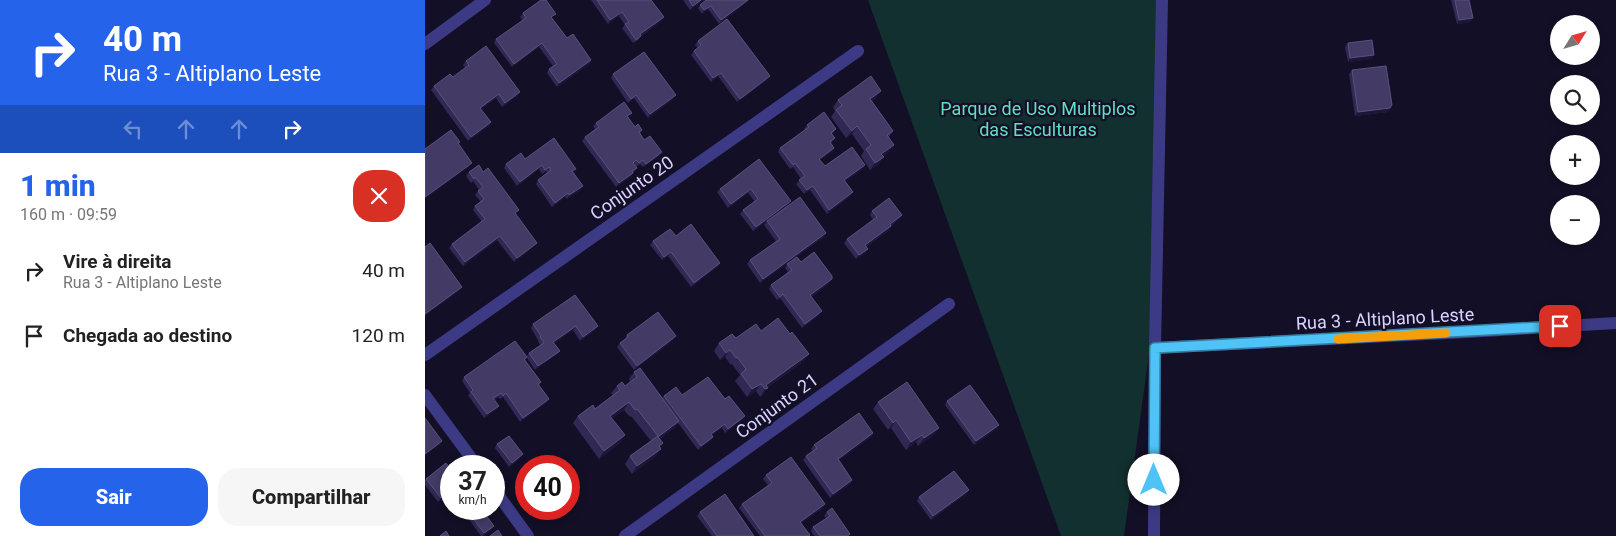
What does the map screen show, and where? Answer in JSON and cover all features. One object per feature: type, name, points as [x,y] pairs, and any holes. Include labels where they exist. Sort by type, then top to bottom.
[{"type":"street","points":[[425,44],[485,0]]},
{"type":"street","points":[[1154,536],[1155,348],[1162,0]]},
{"type":"street","name":"Conjunto 20","points":[[425,354],[859,51]]},
{"type":"street","name":"Conjunto 21","points":[[625,536],[949,304]]},
{"type":"street","name":"Rua 3 - Altiplano Leste","points":[[1155,348],[1616,323]]},
{"type":"street","points":[[425,395],[469,455]]},
{"type":"street","points":[[505,504],[528,536]]},
{"type":"green space","name":"Parque de Uso Multiplos das Esculturas","points":[[868,0],[1161,0],[1150,347],[1124,536],[1061,536]]},
{"type":"building","points":[[541,0],[546,0],[556,14],[551,17],[567,38],[573,34],[591,60],[559,83],[549,69],[557,64],[542,43],[514,64],[496,39],[526,18],[523,13]]},
{"type":"building","points":[[597,0],[651,0],[664,17],[640,34],[641,36],[636,40],[625,24],[629,22],[622,12],[610,20]]},
{"type":"building","points":[[689,0],[701,0],[693,6]]},
{"type":"building","points":[[706,0],[748,0],[721,20],[711,6],[704,10],[700,5]]},
{"type":"building","points":[[1455,0],[1469,0],[1473,18],[1459,20]]},
{"type":"building","points":[[727,19],[770,76],[740,99],[721,73],[713,78],[694,51],[701,45],[698,41]]},
{"type":"building","points":[[1372,40],[1374,55],[1350,58],[1348,43]]},
{"type":"building","points":[[486,46],[520,92],[505,103],[499,94],[480,108],[491,122],[471,137],[434,86],[450,74],[453,77],[469,65],[466,61]]},
{"type":"building","points":[[644,52],[676,95],[650,114],[636,95],[631,99],[613,74]]},
{"type":"building","points":[[1386,66],[1392,105],[1390,108],[1358,112],[1352,70]]},
{"type":"building","points":[[871,76],[881,91],[870,99],[893,131],[887,135],[894,145],[881,154],[884,157],[875,163],[866,149],[871,145],[857,126],[852,131],[836,110],[842,105],[838,100]]},
{"type":"building","points":[[624,102],[632,113],[627,116],[635,127],[638,124],[642,130],[639,132],[644,140],[650,136],[662,152],[646,164],[643,160],[639,163],[636,160],[633,163],[637,168],[619,183],[585,137],[599,127],[596,123]]},
{"type":"building","points":[[824,112],[836,129],[831,133],[835,138],[830,142],[834,148],[819,159],[825,166],[852,147],[865,165],[844,180],[853,192],[829,210],[813,186],[807,190],[799,180],[805,176],[795,163],[793,165],[780,148],[809,127],[807,125]]},
{"type":"building","points":[[451,130],[472,163],[425,197],[425,149]]},
{"type":"building","points":[[554,138],[576,169],[572,171],[583,186],[569,195],[568,193],[555,203],[538,180],[551,170],[549,167],[545,170],[542,165],[520,182],[506,164],[521,153],[525,159]]},
{"type":"building","points":[[759,159],[791,201],[756,227],[743,210],[758,199],[751,189],[731,204],[720,189]]},
{"type":"building","points":[[479,165],[483,172],[488,168],[519,210],[515,213],[537,243],[517,258],[500,236],[465,262],[452,244],[485,219],[475,206],[484,199],[478,191],[483,187],[469,172]]},
{"type":"building","points":[[800,197],[826,233],[763,279],[750,260],[780,239],[767,221]]},
{"type":"building","points":[[889,198],[902,215],[890,224],[891,226],[865,245],[868,249],[859,255],[847,239],[877,217],[872,211]]},
{"type":"building","points":[[691,224],[720,263],[694,283],[671,252],[664,257],[653,241],[670,229],[676,236]]},
{"type":"building","points":[[430,243],[462,287],[425,314],[425,247]]},
{"type":"building","points":[[814,252],[832,276],[832,279],[810,295],[822,311],[805,324],[783,294],[780,297],[771,285],[792,270],[787,264],[797,257],[801,262]]},
{"type":"building","points":[[575,295],[598,326],[583,337],[576,326],[553,342],[560,351],[538,366],[529,353],[544,343],[533,324]]},
{"type":"building","points":[[658,312],[676,336],[637,366],[620,343],[628,337],[627,335]]},
{"type":"building","points":[[778,318],[809,354],[766,385],[768,388],[765,389],[761,384],[752,389],[741,374],[746,369],[730,350],[726,353],[719,343],[732,334],[736,338],[756,324],[761,331]]},
{"type":"building","points":[[515,341],[527,357],[524,359],[541,382],[538,384],[549,399],[523,418],[506,393],[503,396],[501,393],[493,398],[499,406],[487,414],[471,392],[473,390],[464,377]]},
{"type":"building","points":[[640,368],[679,421],[658,437],[663,443],[659,446],[661,449],[637,466],[630,456],[658,436],[637,409],[635,410],[629,402],[610,416],[625,435],[604,451],[578,416],[593,405],[595,409],[620,390],[617,386],[622,382],[625,386],[637,377],[634,372]]},
{"type":"building","points":[[708,377],[725,399],[729,396],[745,416],[728,429],[725,424],[711,434],[713,437],[701,446],[664,396],[676,387],[682,395]]},
{"type":"building","points":[[907,382],[939,428],[924,438],[922,435],[911,442],[896,420],[893,423],[878,402]]},
{"type":"building","points":[[970,385],[999,425],[976,441],[947,401]]},
{"type":"building","points":[[859,413],[873,433],[838,459],[852,480],[833,494],[806,456],[817,448],[814,445]]},
{"type":"building","points":[[425,418],[442,441],[425,454]]},
{"type":"building","points":[[509,436],[523,454],[515,455],[515,461],[512,463],[497,444]]},
{"type":"building","points":[[791,457],[825,504],[800,522],[809,536],[765,536],[742,504],[772,483],[766,475]]},
{"type":"building","points":[[440,468],[440,497],[426,479]]},
{"type":"building","points":[[954,471],[969,490],[933,516],[919,497]]},
{"type":"building","points":[[725,494],[754,536],[717,536],[700,512]]},
{"type":"building","points":[[832,508],[850,534],[847,536],[820,536],[813,527],[830,516],[827,512]]},
{"type":"building","points":[[474,520],[489,520],[494,526],[484,533]]},
{"type":"building","points":[[498,530],[502,536],[490,536]]},
{"type":"building","points":[[446,531],[449,536],[440,536]]},
{"type":"slow traffic","points":[[1338,339],[1446,333]]},
{"type":"route","points":[[1154,480],[1155,348],[1560,326]]}]
